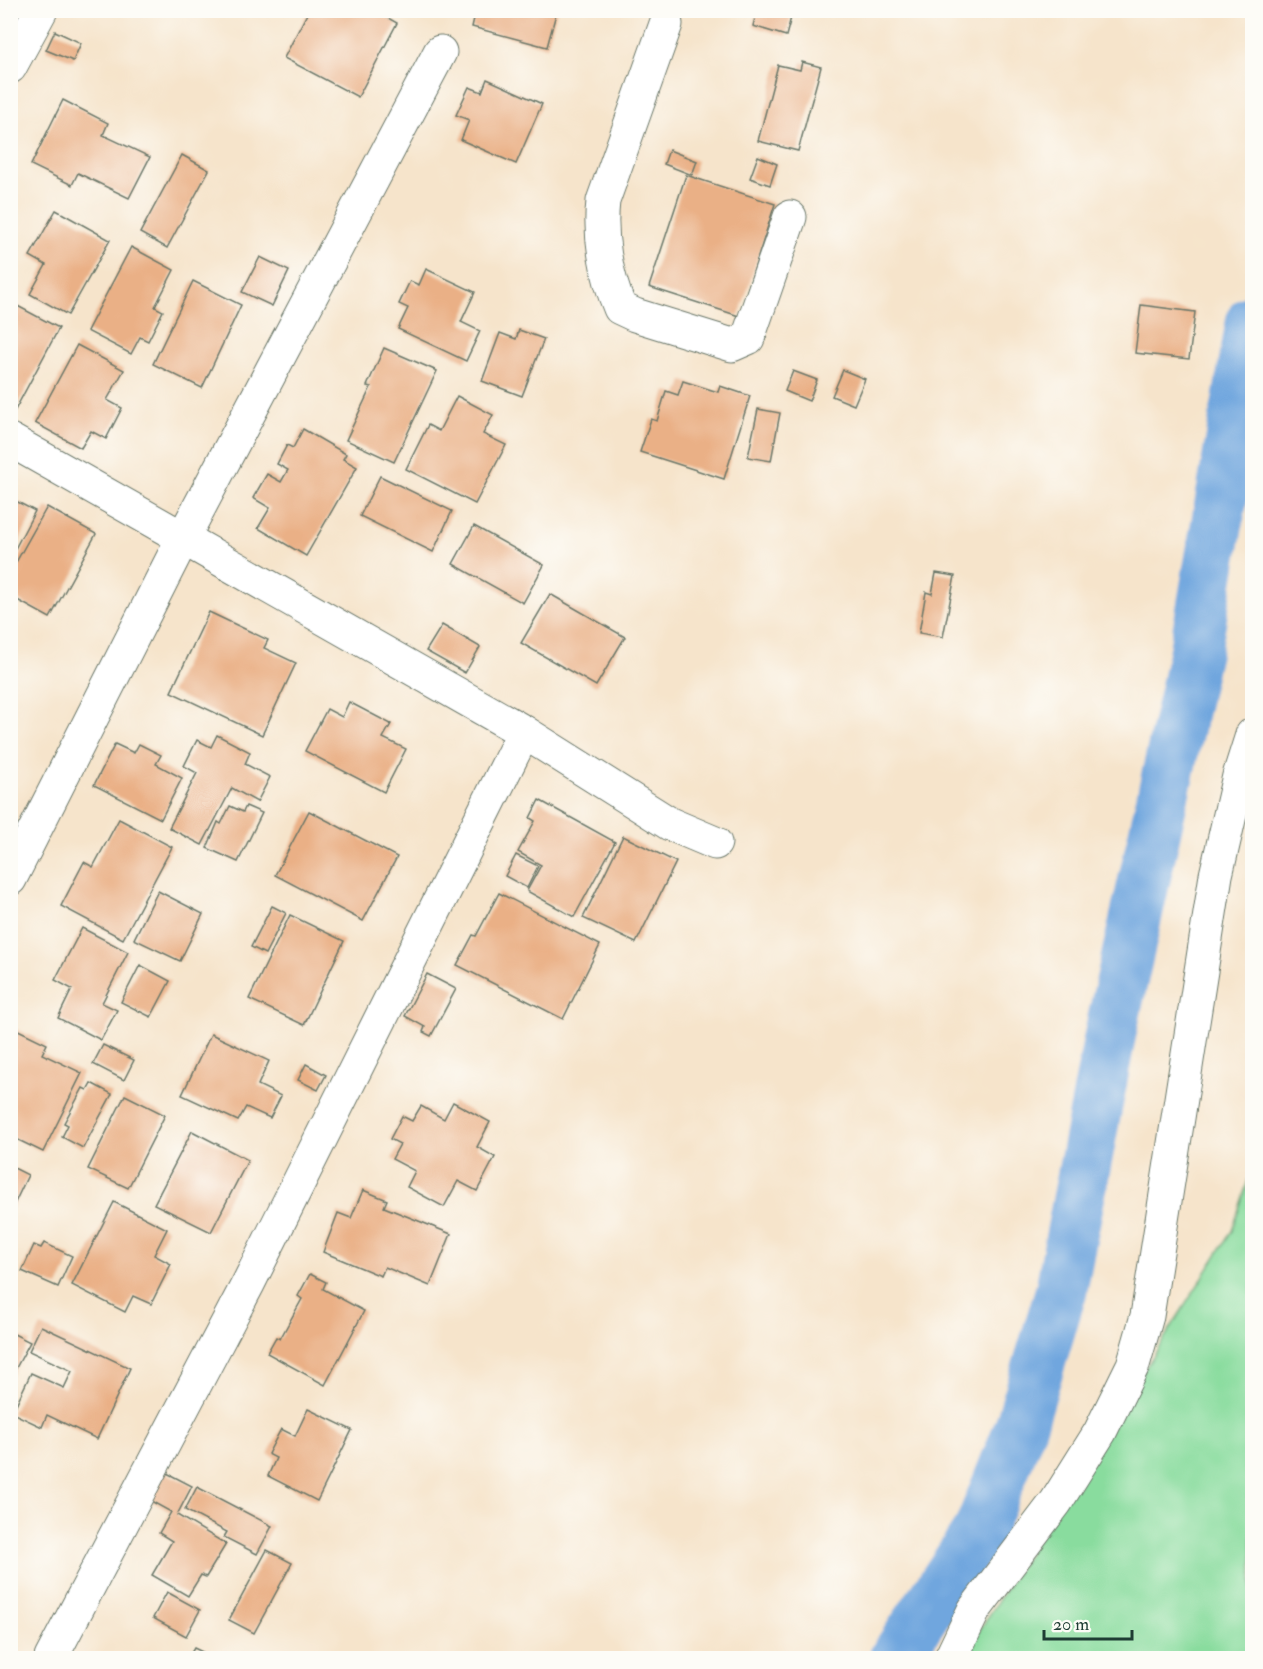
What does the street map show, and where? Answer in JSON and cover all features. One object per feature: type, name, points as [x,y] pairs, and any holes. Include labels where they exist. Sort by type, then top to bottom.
[{"type":"street","points":[[10,67],[41,10]]},
{"type":"street","points":[[666,24],[603,201],[600,224],[614,294],[620,308],[634,315],[732,345],[748,338],[790,217]]},
{"type":"street","points":[[10,879],[183,538],[440,52]]},
{"type":"street","points":[[10,440],[524,732],[670,824],[715,843]]},
{"type":"street","points":[[51,1659],[248,1284],[524,732]]},
{"type":"street","points":[[951,1659],[974,1610],[1056,1502],[1100,1432],[1133,1365],[1147,1316],[1216,875],[1239,776],[1252,735]]},
{"type":"green space","points":[[1252,1168],[1252,1658],[962,1658],[1232,1231]]},
{"type":"building","points":[[309,10],[374,10],[397,23],[358,97],[284,58]]},
{"type":"building","points":[[476,10],[557,10],[547,47],[472,27]]},
{"type":"building","points":[[757,10],[793,10],[786,36],[753,26]]},
{"type":"building","points":[[55,31],[81,43],[73,61],[46,50]]},
{"type":"building","points":[[802,62],[821,67],[798,151],[758,141],[778,65],[800,70]]},
{"type":"building","points":[[487,79],[542,104],[516,164],[461,140],[469,120],[456,115],[469,87],[482,92]]},
{"type":"building","points":[[63,100],[108,123],[103,135],[150,157],[129,198],[78,173],[72,185],[31,165]]},
{"type":"building","points":[[669,150],[697,161],[692,175],[664,164]]},
{"type":"building","points":[[182,155],[209,170],[167,248],[140,233]]},
{"type":"building","points":[[758,156],[777,164],[770,185],[750,178]]},
{"type":"building","points":[[686,175],[775,204],[739,316],[649,287]]},
{"type":"building","points":[[56,210],[110,240],[68,315],[30,294],[46,265],[30,256]]},
{"type":"building","points":[[131,247],[174,270],[155,307],[163,311],[148,341],[140,337],[131,354],[87,331]]},
{"type":"building","points":[[260,257],[289,271],[272,306],[242,292]]},
{"type":"building","points":[[426,269],[475,292],[461,322],[480,331],[466,361],[398,329],[408,308],[399,304],[410,281],[419,285]]},
{"type":"building","points":[[193,281],[241,305],[202,388],[153,364]]},
{"type":"building","points":[[10,302],[59,328],[15,410],[10,408]]},
{"type":"building","points":[[1141,305],[1195,312],[1189,359],[1135,353]]},
{"type":"building","points":[[519,330],[544,339],[522,396],[482,381],[500,333],[516,339]]},
{"type":"building","points":[[77,345],[124,370],[107,400],[122,408],[106,439],[91,431],[81,448],[35,423]]},
{"type":"building","points":[[384,348],[437,371],[394,462],[346,440],[371,387],[367,386]]},
{"type":"building","points":[[843,370],[865,379],[854,405],[832,396]]},
{"type":"building","points":[[793,371],[817,380],[809,401],[785,391]]},
{"type":"building","points":[[683,381],[718,392],[720,386],[750,396],[724,479],[640,452],[651,419],[657,421],[666,391],[678,395]]},
{"type":"building","points":[[457,396],[493,415],[483,434],[506,445],[475,504],[406,469],[428,425],[439,431]]},
{"type":"building","points":[[758,409],[780,413],[771,461],[748,457]]},
{"type":"building","points":[[303,429],[346,454],[343,459],[357,467],[306,556],[258,528],[270,508],[253,498],[267,474],[281,482],[288,470],[277,464],[287,445],[293,448]]},
{"type":"building","points":[[380,476],[452,511],[433,552],[360,516]]},
{"type":"building","points":[[10,498],[35,511],[10,558]]},
{"type":"building","points":[[47,507],[96,534],[50,618],[10,596],[10,573]]},
{"type":"building","points":[[474,526],[544,565],[523,603],[453,564]]},
{"type":"building","points":[[936,573],[955,576],[943,637],[919,633],[926,592],[932,594]]},
{"type":"building","points":[[550,594],[625,637],[596,686],[521,643]]},
{"type":"building","points":[[209,612],[268,640],[264,648],[296,663],[262,735],[171,692]]},
{"type":"building","points":[[442,625],[480,647],[465,673],[426,651]]},
{"type":"building","points":[[349,702],[391,724],[383,738],[406,749],[384,792],[305,751],[327,709],[342,717]]},
{"type":"building","points":[[217,735],[250,752],[245,764],[270,777],[257,802],[232,788],[202,845],[169,828],[197,773],[184,766],[197,740],[211,747]]},
{"type":"building","points":[[115,744],[134,753],[139,744],[161,755],[156,764],[182,778],[161,819],[94,785]]},
{"type":"building","points":[[539,800],[615,842],[574,917],[527,891],[541,865],[518,852],[535,821],[530,818]]},
{"type":"building","points":[[230,806],[243,812],[246,806],[262,813],[238,862],[207,848],[218,822],[221,824]]},
{"type":"building","points":[[309,811],[397,857],[363,921],[275,875]]},
{"type":"building","points":[[119,819],[172,847],[123,939],[61,906],[84,862],[93,867]]},
{"type":"building","points":[[623,836],[676,862],[636,943],[583,918]]},
{"type":"building","points":[[516,855],[538,866],[527,888],[505,876]]},
{"type":"building","points":[[158,891],[203,914],[180,961],[134,939]]},
{"type":"building","points":[[499,893],[600,945],[563,1019],[457,965]]},
{"type":"building","points":[[272,906],[286,913],[265,954],[251,947]]},
{"type":"building","points":[[290,915],[344,941],[304,1025],[249,999]]},
{"type":"building","points":[[82,928],[128,952],[102,1003],[117,1010],[101,1040],[58,1018],[72,989],[55,980]]},
{"type":"building","points":[[140,965],[170,981],[151,1017],[121,1002]]},
{"type":"building","points":[[427,974],[456,989],[431,1036],[423,1032],[425,1027],[405,1016]]},
{"type":"building","points":[[10,1026],[47,1044],[42,1054],[82,1073],[43,1152],[10,1136]]},
{"type":"building","points":[[211,1034],[269,1061],[258,1085],[281,1096],[270,1118],[246,1107],[238,1121],[182,1095]]},
{"type":"building","points":[[103,1045],[134,1060],[124,1080],[93,1064]]},
{"type":"building","points":[[306,1064],[326,1075],[318,1090],[298,1080]]},
{"type":"building","points":[[91,1083],[112,1094],[83,1148],[62,1137],[68,1125],[64,1123],[83,1088],[87,1090]]},
{"type":"building","points":[[125,1095],[165,1115],[128,1188],[88,1169]]},
{"type":"building","points":[[453,1102],[490,1122],[477,1147],[495,1157],[477,1191],[458,1181],[444,1207],[407,1187],[415,1171],[392,1159],[400,1144],[390,1139],[402,1116],[412,1121],[421,1106],[444,1119]]},
{"type":"building","points":[[192,1131],[248,1160],[211,1232],[154,1204]]},
{"type":"building","points":[[10,1166],[28,1175],[10,1213]]},
{"type":"building","points":[[363,1190],[387,1200],[384,1207],[451,1234],[430,1286],[385,1267],[381,1276],[323,1252],[338,1213],[351,1218]]},
{"type":"building","points":[[114,1202],[167,1229],[154,1255],[171,1264],[151,1304],[133,1296],[125,1312],[72,1285]]},
{"type":"building","points":[[44,1243],[72,1256],[58,1287],[22,1271],[34,1245],[41,1248]]},
{"type":"building","points":[[310,1274],[326,1282],[323,1289],[364,1311],[325,1385],[267,1353],[276,1337],[280,1339],[302,1299],[298,1296]]},
{"type":"building","points":[[41,1326],[130,1368],[97,1439],[47,1415],[42,1427],[12,1413],[31,1373],[64,1388],[72,1371],[29,1351]]},
{"type":"building","points":[[10,1332],[30,1342],[10,1379]]},
{"type":"building","points":[[308,1409],[352,1430],[317,1501],[268,1476],[276,1458],[268,1454],[281,1429],[295,1436]]},
{"type":"building","points":[[163,1471],[192,1486],[177,1515],[226,1544],[206,1577],[201,1575],[188,1596],[152,1575],[172,1541],[159,1533],[171,1512],[149,1500]]},
{"type":"building","points":[[197,1487],[272,1526],[257,1554],[224,1537],[227,1532],[185,1510]]},
{"type":"building","points":[[267,1550],[292,1563],[254,1633],[229,1620]]},
{"type":"building","points":[[167,1592],[200,1610],[186,1636],[153,1618]]},
{"type":"building","points":[[194,1648],[215,1658],[188,1658]]},
{"type":"waterway","points":[[895,1658],[980,1529],[1021,1425],[1061,1291],[1111,1030],[1195,651],[1252,321]]},
{"type":"railway","points":[[1249,1658],[1252,1637]]}]
